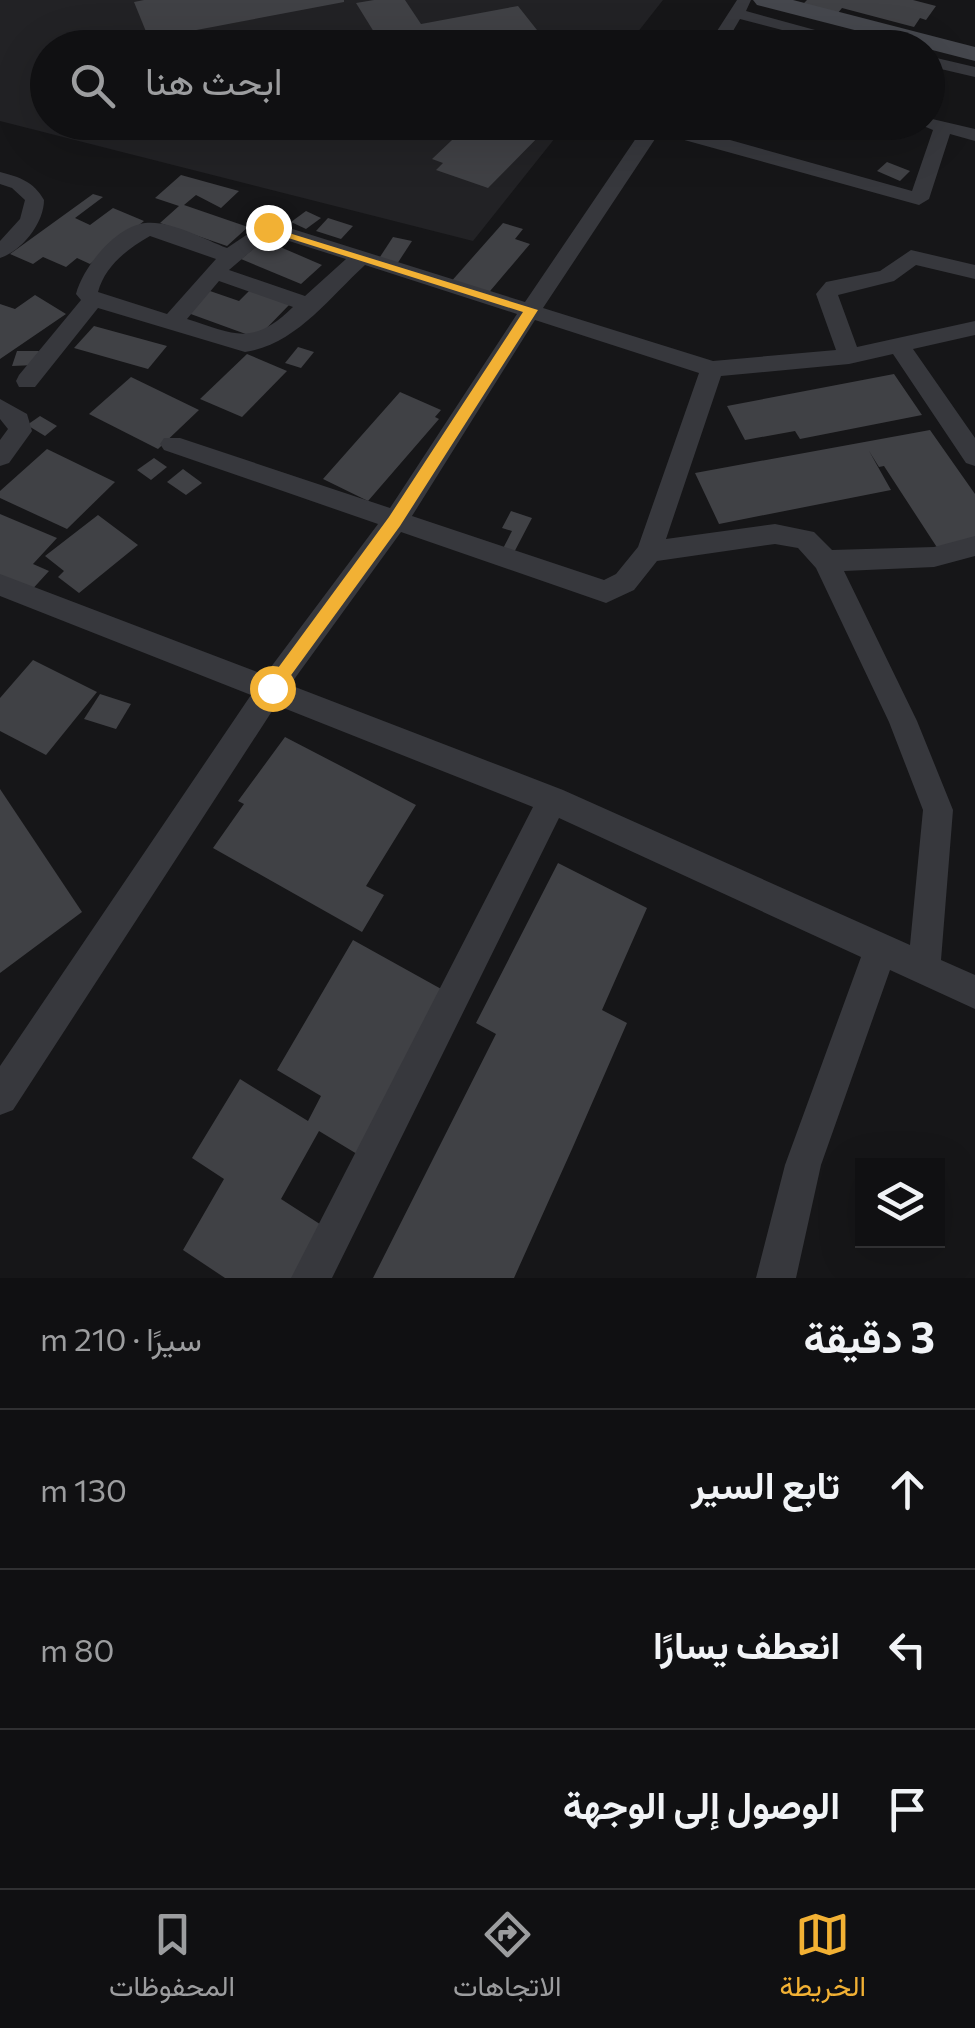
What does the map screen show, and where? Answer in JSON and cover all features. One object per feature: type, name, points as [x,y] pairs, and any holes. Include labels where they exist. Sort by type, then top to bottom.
[{"type":"main road","points":[[765,0],[882,30]]},
{"type":"main road","points":[[945,46],[975,54]]},
{"type":"street","points":[[726,30],[741,7],[815,30]]},
{"type":"street","points":[[945,65],[975,72]]},
{"type":"street","points":[[945,127],[975,135]]},
{"type":"street","points":[[0,1096],[272,688],[394,522],[589,218],[645,140]]},
{"type":"street","points":[[712,140],[919,199],[939,140]]},
{"type":"street","points":[[0,178],[30,192],[36,202],[34,218],[0,252]]},
{"type":"street","points":[[172,322],[222,265],[268,227],[712,368],[849,356],[900,348],[975,328]]},
{"type":"street","points":[[308,305],[222,265],[178,236],[147,229],[126,241],[87,287],[87,294],[93,299],[245,344],[263,343],[280,332],[359,259]]},
{"type":"street","points":[[849,356],[827,294],[833,287],[867,282],[907,264],[911,257],[975,272]]},
{"type":"street","points":[[27,381],[93,299]]},
{"type":"street","points":[[900,348],[975,457]]},
{"type":"street","points":[[172,444],[606,592],[625,582],[649,552],[712,368]]},
{"type":"street","points":[[0,407],[19,420],[20,431],[0,457]]},
{"type":"street","points":[[649,552],[775,534],[805,538],[826,561],[903,721],[938,810],[924,969]]},
{"type":"street","points":[[826,561],[934,557],[975,546]]},
{"type":"street","points":[[0,584],[552,800],[975,992]]},
{"type":"street","points":[[311,1278],[552,800]]},
{"type":"street","points":[[776,1278],[803,1165],[881,948]]},
{"type":"shaded area","points":[[0,0],[663,0],[639,30],[30,30],[30,129],[0,121]]},
{"type":"shaded area","points":[[75,140],[553,140],[473,241]]},
{"type":"building","points":[[344,0],[196,30],[145,30],[134,2]]},
{"type":"building","points":[[405,0],[421,24],[518,6],[537,30],[373,30],[356,3]]},
{"type":"building","points":[[807,0],[913,0],[936,6],[926,20],[920,18],[914,27],[842,8],[837,14],[802,5]]},
{"type":"building","points":[[452,140],[535,140],[488,188],[436,170],[443,163],[432,159]]},
{"type":"building","points":[[887,162],[910,171],[900,181],[877,171]]},
{"type":"building","points":[[181,175],[239,191],[221,208],[196,195],[184,205],[248,227],[227,246],[160,223],[179,206],[155,198]]},
{"type":"building","points":[[93,194],[103,197],[75,218],[90,225],[113,208],[144,221],[90,264],[77,258],[66,267],[43,257],[33,264],[10,254]]},
{"type":"building","points":[[306,211],[321,218],[306,229],[291,222]]},
{"type":"building","points":[[328,218],[353,226],[341,239],[316,231]]},
{"type":"building","points":[[503,223],[523,229],[515,239],[530,244],[485,297],[449,284]]},
{"type":"building","points":[[393,237],[412,241],[397,264],[378,260]]},
{"type":"building","points":[[264,240],[322,265],[301,284],[241,259]]},
{"type":"building","points":[[250,290],[290,304],[257,338],[188,313],[210,291],[239,301]]},
{"type":"building","points":[[35,295],[66,314],[0,359],[0,304],[15,309]]},
{"type":"building","points":[[94,326],[167,346],[148,369],[74,348]]},
{"type":"building","points":[[298,347],[314,352],[301,368],[285,363]]},
{"type":"building","points":[[17,351],[39,351],[35,365],[12,366]]},
{"type":"building","points":[[247,354],[287,371],[242,417],[200,399]]},
{"type":"building","points":[[894,374],[922,415],[800,439],[795,431],[745,440],[727,406]]},
{"type":"building","points":[[131,377],[199,410],[158,449],[89,414]]},
{"type":"building","points":[[400,392],[441,410],[435,417],[439,419],[368,501],[323,479]]},
{"type":"building","points":[[40,416],[57,426],[45,436],[27,425]]},
{"type":"building","points":[[930,430],[975,494],[975,544],[940,552],[884,466],[879,467],[869,451],[891,490],[719,524],[695,473]]},
{"type":"building","points":[[47,449],[115,482],[67,529],[0,498],[0,491]]},
{"type":"building","points":[[154,458],[167,467],[151,480],[137,470]]},
{"type":"building","points":[[183,469],[202,483],[186,495],[167,482]]},
{"type":"building","points":[[511,511],[532,518],[507,566],[496,562],[512,531],[502,528]]},
{"type":"building","points":[[0,514],[57,538],[33,564],[49,571],[28,594],[0,582]]},
{"type":"building","points":[[98,515],[138,545],[79,593],[58,577],[64,571],[45,556]]},
{"type":"building","points":[[33,660],[97,692],[46,755],[0,731],[0,698]]},
{"type":"building","points":[[100,694],[131,704],[116,729],[84,719]]},
{"type":"building","points":[[285,737],[416,805],[366,886],[384,895],[362,932],[213,848],[244,804],[238,801]]},
{"type":"building","points":[[0,789],[82,912],[0,973]]},
{"type":"building","points":[[558,863],[647,908],[602,1010],[627,1023],[572,1149],[514,1278],[373,1278],[496,1034],[476,1023]]},
{"type":"building","points":[[353,940],[443,990],[357,1154],[319,1131],[281,1199],[326,1228],[300,1278],[225,1278],[183,1250],[224,1179],[192,1158],[240,1079],[308,1121],[321,1096],[277,1070]]},
{"type":"route","points":[[268,227],[359,259],[531,310],[394,522],[272,688]]}]
